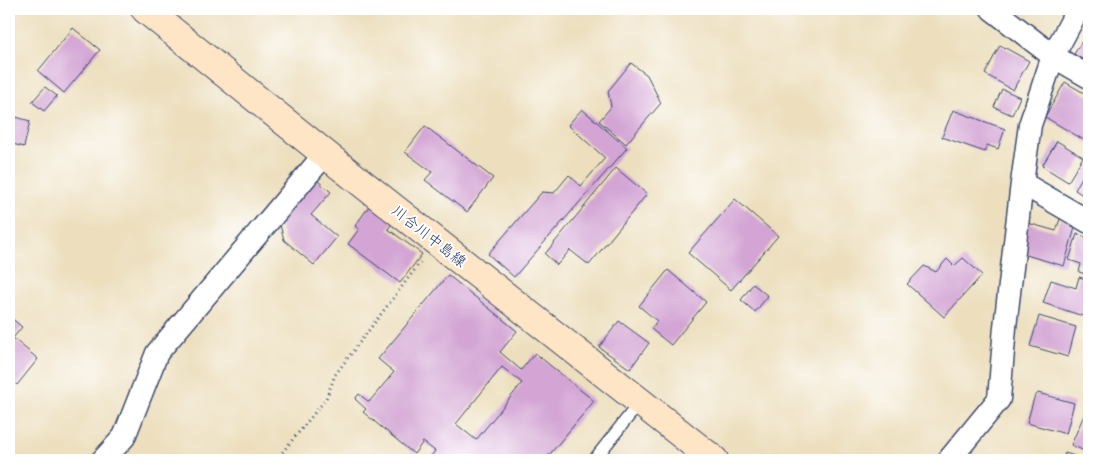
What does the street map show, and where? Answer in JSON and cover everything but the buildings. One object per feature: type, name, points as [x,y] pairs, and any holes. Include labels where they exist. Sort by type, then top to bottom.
[{"type":"main road","name":"川合川中島線","points":[[145,9],[436,242],[714,460]]},
{"type":"street","points":[[992,9],[1053,56],[1089,77]]},
{"type":"street","points":[[949,460],[999,399],[1006,317],[1030,125],[1053,56],[1078,9]]},
{"type":"street","points":[[103,460],[124,437],[156,353],[325,154]]},
{"type":"street","points":[[1022,183],[1089,222]]},
{"type":"lane","points":[[594,460],[640,402]]},
{"type":"path","points":[[276,460],[326,399],[335,375],[436,242]]}]
